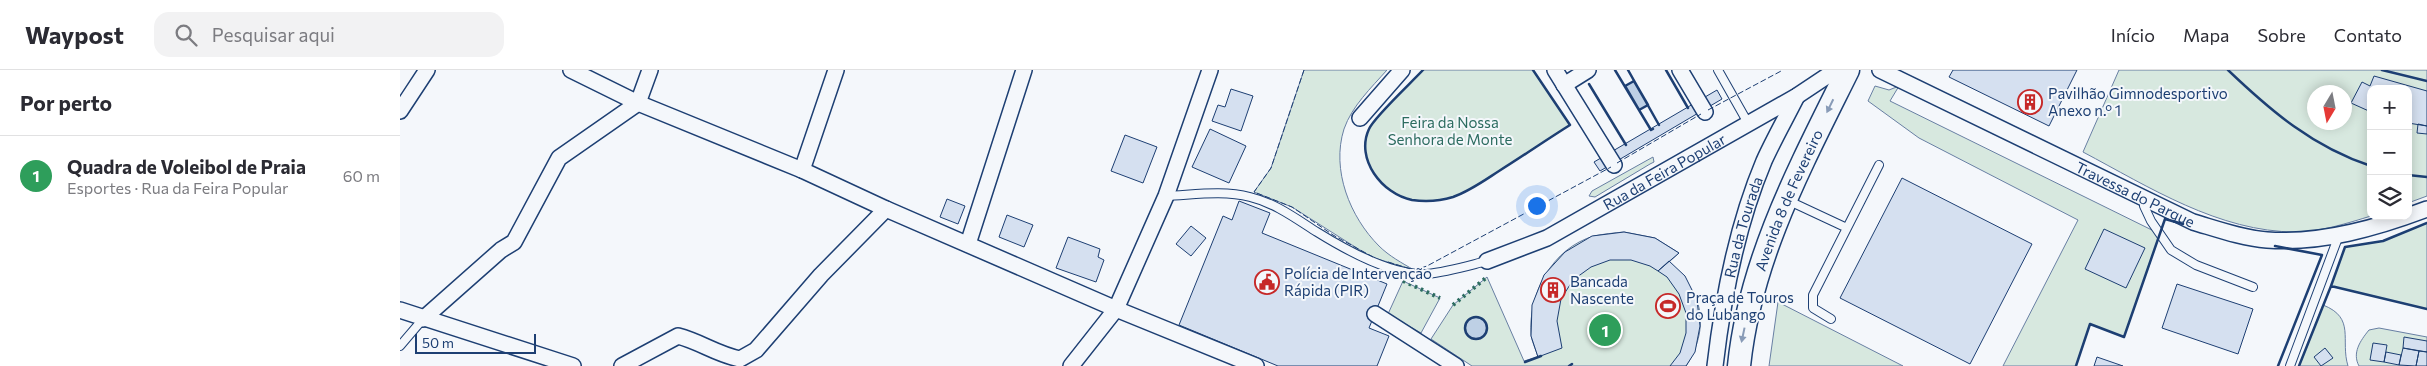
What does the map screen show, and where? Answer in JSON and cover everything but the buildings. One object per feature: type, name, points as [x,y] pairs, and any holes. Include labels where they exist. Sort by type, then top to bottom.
[{"type":"main road","name":"Avenida 8 de Fevereiro","points":[[1738,366],[1756,274],[1785,199],[1848,70]]},
{"type":"street","points":[[400,111],[406,93],[427,70]]},
{"type":"street","points":[[571,70],[638,103],[802,170],[886,209],[1116,309],[1253,365]]},
{"type":"street","points":[[423,319],[501,250],[514,242],[559,158],[638,103],[650,70]]},
{"type":"street","points":[[802,170],[836,70]]},
{"type":"street","points":[[968,244],[1024,70]]},
{"type":"street","points":[[1071,366],[1116,309],[1166,196],[1210,70]]},
{"type":"street","points":[[1360,118],[1402,70]]},
{"type":"street","points":[[1555,70],[1614,165]]},
{"type":"street","points":[[1564,85],[1588,70]]},
{"type":"street","points":[[1682,70],[1704,112]]},
{"type":"street","name":"Rua da Feira Popular","points":[[1487,262],[1547,238],[1797,96],[1836,70]]},
{"type":"street","name":"Travessa do Parque","points":[[1880,70],[2145,197],[2193,222],[2230,233],[2267,240],[2304,239],[2339,235],[2401,219],[2427,209]]},
{"type":"street","name":"Rua da Tourada","points":[[1715,366],[1734,258],[1750,203],[1764,161],[1797,96]]},
{"type":"street","points":[[622,366],[678,336],[693,340],[720,355],[740,359],[756,350],[822,275],[886,209]]},
{"type":"street","points":[[400,310],[423,319],[574,366]]},
{"type":"street","points":[[1375,314],[1456,366]]},
{"type":"lane","points":[[1718,70],[1748,123]]},
{"type":"lane","points":[[1830,318],[1816,311],[1812,300],[1846,228],[1879,165]]},
{"type":"lane","points":[[1166,196],[1218,193],[1249,197],[1292,214],[1317,232],[1361,257],[1409,273],[1427,274],[1487,262]]},
{"type":"lane","points":[[2145,197],[2144,206],[2151,221],[2171,250],[2196,264],[2253,288]]},
{"type":"lane","points":[[1785,199],[1846,228]]},
{"type":"lane","points":[[2290,366],[2339,235]]},
{"type":"lane","points":[[400,346],[423,319]]},
{"type":"green space","points":[[1304,70],[1387,70],[1362,98],[1347,121],[1341,145],[1342,176],[1346,192],[1359,221],[1379,246],[1414,270],[1371,257],[1292,207],[1254,192],[1271,168]]},
{"type":"green space","name":"Feira da Nossa Senhora de Monte","points":[[1423,70],[1533,70],[1570,125],[1483,182],[1459,195],[1428,201],[1412,200],[1401,196],[1391,191],[1374,174],[1366,152],[1366,140],[1369,129],[1378,116]]},
{"type":"green space","points":[[2119,70],[2427,70],[2427,196],[2412,202],[2412,85],[2367,85],[2367,217],[2334,227],[2315,230],[2296,232],[2267,230],[2212,216],[2159,193],[2083,152]]},
{"type":"green space","points":[[1875,86],[1889,90],[1899,86],[1890,101],[2160,234],[2124,337],[2090,324],[2076,366],[2003,366],[2078,220],[1919,138],[1868,101]]},
{"type":"green space","points":[[1653,157],[1654,162],[1595,197],[1589,196],[1592,191]]},
{"type":"green space","points":[[2427,223],[2427,309],[2331,286],[2345,247],[2383,241]]},
{"type":"green space","points":[[1624,232],[1655,238],[1679,253],[1669,262],[1694,294],[1700,316],[1697,343],[1686,366],[1472,366],[1431,339],[1453,305],[1487,277],[1524,361],[1538,357],[1531,335],[1531,319],[1539,289],[1546,275],[1566,251],[1579,242],[1594,236]]},
{"type":"green space","points":[[1403,281],[1440,298],[1421,333],[1388,314]]},
{"type":"green space","points":[[1778,302],[1903,366],[1769,366]]},
{"type":"green space","points":[[2323,305],[2340,316],[2343,323],[2348,366],[2299,366]]},
{"type":"green space","points":[[2379,328],[2427,337],[2427,366],[2359,366],[2356,356],[2360,343],[2369,330]]},
{"type":"water","points":[[1634,81],[1648,105],[1639,110],[1625,86]]},
{"type":"water","points":[[1472,317],[1480,317],[1487,324],[1487,332],[1480,339],[1472,339],[1465,332],[1465,324]]},
{"type":"hedge","points":[[1453,305],[1487,277]]},
{"type":"hedge","points":[[1403,281],[1440,298]]},
{"type":"fence","points":[[1304,70],[1271,168],[1254,192],[1292,207],[1333,235],[1373,257]]},
{"type":"fence","points":[[1708,110],[1783,70]]},
{"type":"fence","points":[[1617,163],[1701,114]]},
{"type":"fence","points":[[1388,262],[1414,270],[1427,266],[1611,167]]},
{"type":"wall","points":[[1423,70],[1385,108],[1372,124],[1366,140],[1366,152],[1374,174],[1391,191],[1412,200],[1428,201],[1453,197],[1471,189],[1570,125],[1533,70]]},
{"type":"wall","points":[[1615,70],[1651,130],[1653,129]]},
{"type":"wall","points":[[1628,70],[1659,125]]},
{"type":"wall","points":[[1666,70],[1688,108]]},
{"type":"wall","points":[[2228,70],[2260,100],[2294,126],[2330,149],[2367,164]]},
{"type":"wall","points":[[2382,70],[2427,81]]},
{"type":"wall","points":[[1634,81],[1648,105],[1639,110],[1625,86],[1634,81]]},
{"type":"wall","points":[[1589,84],[1626,145]]},
{"type":"wall","points":[[2412,175],[2427,177]]},
{"type":"wall","points":[[2076,366],[2090,324],[2124,337],[2165,219],[2183,224]]},
{"type":"wall","points":[[2331,286],[2345,247],[2383,241],[2427,223]]},
{"type":"wall","points":[[2275,246],[2322,255],[2278,366]]},
{"type":"wall","points":[[2299,366],[2331,286],[2427,309]]},
{"type":"wall","points":[[1472,317],[1480,317],[1487,324],[1487,328],[1487,332],[1480,339],[1472,339],[1465,332],[1465,324],[1472,317]]},
{"type":"wall","points":[[1525,362],[1541,356]]},
{"type":"place","name":"Pavilhão Gimnodesportivo Anexo n.º 1","points":[[2030,102]]},
{"type":"place","name":"Polícia de Intervenção Rápida (PIR)","points":[[1267,282]]},
{"type":"place","name":"Bancada Nascente","points":[[1553,290]]},
{"type":"place","name":"Praça de Touros do Lubango","points":[[1668,306]]},
{"type":"place","name":"Quadra de Voleibol de Praia","points":[[1605,330]]}]
